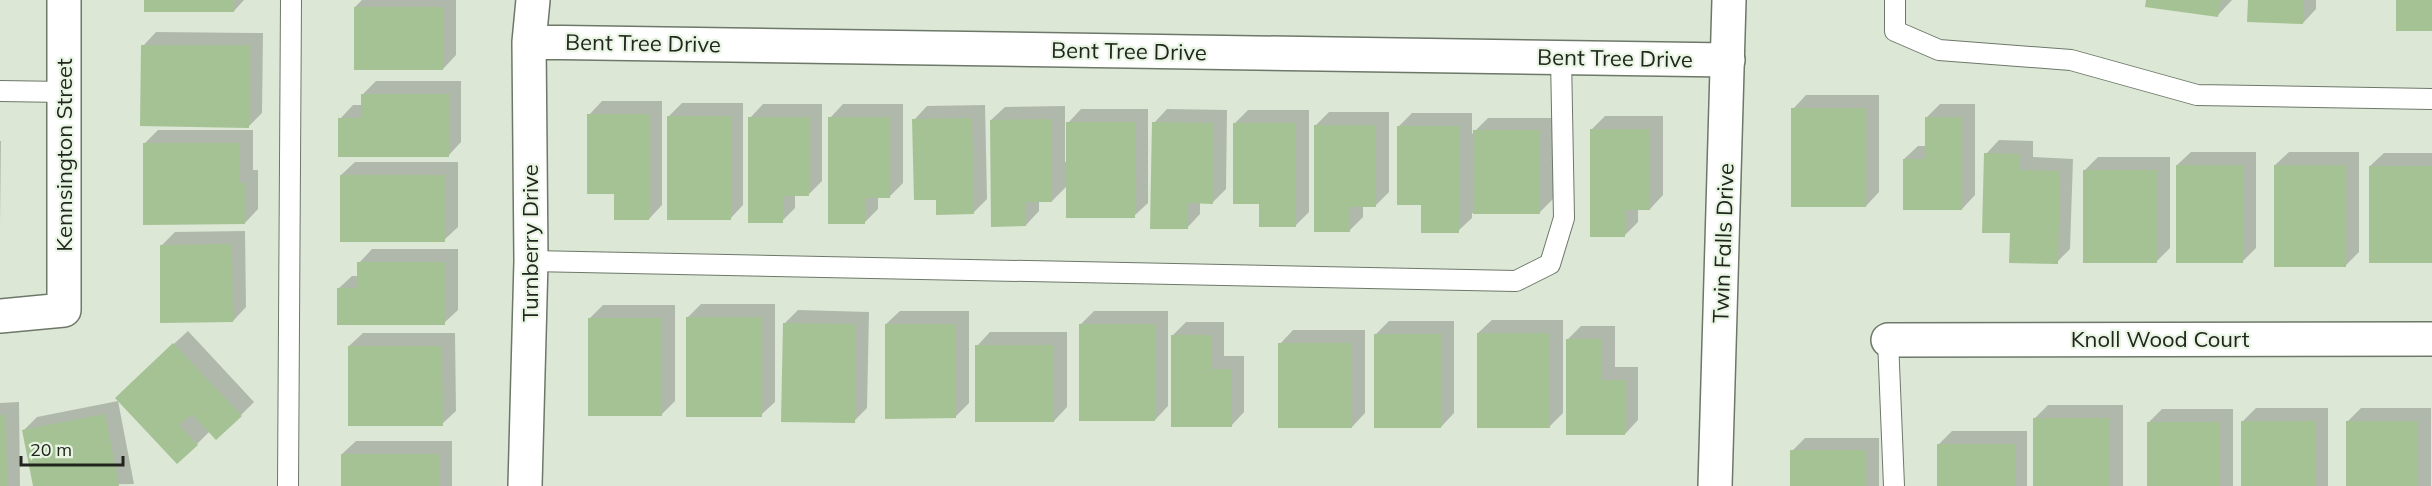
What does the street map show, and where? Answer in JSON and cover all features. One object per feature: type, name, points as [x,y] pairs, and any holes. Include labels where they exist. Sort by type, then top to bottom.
[{"type":"street","name":"Kennsington Street","points":[[0,316],[64,310],[64,0]]},
{"type":"street","name":"Turnberry Drive","points":[[525,486],[531,261],[529,42],[533,0]]},
{"type":"street","name":"Twin Falls Drive","points":[[1715,486],[1729,0]]},
{"type":"street","name":"Bent Tree Drive","points":[[529,42],[1728,60]]},
{"type":"street","name":"Knoll Wood Court","points":[[1888,340],[2432,339]]},
{"type":"lane","points":[[288,486],[291,0]]},
{"type":"lane","points":[[1895,0],[1895,31],[1939,50],[2071,60],[2197,95],[2432,99]]},
{"type":"lane","points":[[531,261],[1516,280],[1550,264],[1564,218],[1561,57]]},
{"type":"lane","points":[[0,91],[64,92]]},
{"type":"lane","points":[[1888,340],[1894,486]]},
{"type":"building","points":[[144,0],[234,0],[234,12],[144,12]]},
{"type":"building","points":[[2146,0],[2221,0],[2218,17],[2145,7]]},
{"type":"building","points":[[2248,0],[2304,0],[2303,24],[2247,22]]},
{"type":"building","points":[[2396,0],[2432,0],[2432,31],[2396,31]]},
{"type":"building","points":[[354,7],[443,7],[443,70],[354,70]]},
{"type":"building","points":[[141,45],[250,45],[249,128],[140,126]]},
{"type":"building","points":[[361,94],[449,94],[449,157],[338,157],[338,118],[361,118]]},
{"type":"building","points":[[1791,108],[1866,108],[1866,207],[1791,207]]},
{"type":"building","points":[[587,114],[649,114],[649,220],[614,220],[614,194],[587,194]]},
{"type":"building","points":[[667,116],[731,116],[731,220],[667,220]]},
{"type":"building","points":[[748,117],[809,117],[809,196],[783,196],[783,223],[748,223]]},
{"type":"building","points":[[828,117],[890,117],[890,198],[865,198],[865,224],[828,224]]},
{"type":"building","points":[[1925,117],[1962,117],[1962,210],[1903,210],[1903,159],[1925,159]]},
{"type":"building","points":[[972,118],[974,214],[936,215],[936,200],[914,200],[912,119]]},
{"type":"building","points":[[1052,119],[1052,202],[1026,202],[1026,226],[991,227],[990,120]]},
{"type":"building","points":[[1066,122],[1135,122],[1135,218],[1066,218]]},
{"type":"building","points":[[1152,122],[1214,123],[1213,204],[1188,203],[1188,229],[1150,229]]},
{"type":"building","points":[[1233,123],[1296,123],[1296,227],[1259,227],[1259,204],[1233,204]]},
{"type":"building","points":[[1314,125],[1376,125],[1376,207],[1350,207],[1350,232],[1314,232]]},
{"type":"building","points":[[1397,126],[1459,126],[1459,233],[1421,233],[1421,205],[1397,205]]},
{"type":"building","points":[[1590,129],[1650,129],[1650,210],[1625,210],[1625,237],[1590,237]]},
{"type":"building","points":[[1473,130],[1540,130],[1540,214],[1473,214]]},
{"type":"building","points":[[143,143],[240,143],[240,183],[245,183],[245,224],[143,225]]},
{"type":"building","points":[[1984,153],[2020,154],[2020,170],[2060,171],[2058,264],[2009,263],[2010,233],[1982,233]]},
{"type":"building","points":[[2176,165],[2243,165],[2243,263],[2176,263]]},
{"type":"building","points":[[2274,165],[2346,165],[2346,267],[2274,267]]},
{"type":"building","points":[[2369,166],[2432,166],[2432,263],[2369,263]]},
{"type":"building","points":[[2083,170],[2157,170],[2157,263],[2083,263]]},
{"type":"building","points":[[340,175],[445,175],[445,242],[340,242]]},
{"type":"building","points":[[232,244],[233,322],[160,323],[160,245]]},
{"type":"building","points":[[357,262],[445,262],[445,325],[337,325],[337,288],[357,288]]},
{"type":"building","points":[[686,317],[762,317],[762,417],[686,417]]},
{"type":"building","points":[[588,318],[662,318],[662,416],[588,416]]},
{"type":"building","points":[[783,323],[856,324],[855,423],[781,422]]},
{"type":"building","points":[[885,324],[956,324],[956,418],[885,419]]},
{"type":"building","points":[[1079,324],[1155,324],[1155,421],[1079,421]]},
{"type":"building","points":[[1477,333],[1550,333],[1550,428],[1477,428]]},
{"type":"building","points":[[1374,334],[1441,334],[1441,428],[1374,428]]},
{"type":"building","points":[[1171,335],[1211,335],[1211,369],[1232,369],[1232,427],[1171,427]]},
{"type":"building","points":[[1566,339],[1602,339],[1602,380],[1625,380],[1625,435],[1566,435]]},
{"type":"building","points":[[173,343],[242,416],[216,440],[192,414],[179,425],[198,445],[177,464],[115,398]]},
{"type":"building","points":[[1278,343],[1352,343],[1352,428],[1278,428]]},
{"type":"building","points":[[975,345],[1054,345],[1054,422],[975,422]]},
{"type":"building","points":[[348,346],[442,346],[443,426],[348,426]]},
{"type":"building","points":[[105,414],[119,486],[33,486],[22,430]]},
{"type":"building","points":[[0,415],[6,415],[7,486],[0,486]]},
{"type":"building","points":[[2033,418],[2110,418],[2110,486],[2033,486]]},
{"type":"building","points":[[2241,421],[2315,421],[2315,486],[2241,486]]},
{"type":"building","points":[[2346,421],[2418,421],[2418,486],[2346,486]]},
{"type":"building","points":[[2147,422],[2220,422],[2220,486],[2147,486]]},
{"type":"building","points":[[1937,444],[2015,444],[2015,486],[1937,486]]},
{"type":"building","points":[[1790,450],[1866,450],[1866,486],[1790,486]]},
{"type":"building","points":[[341,454],[440,454],[440,486],[341,486]]}]
